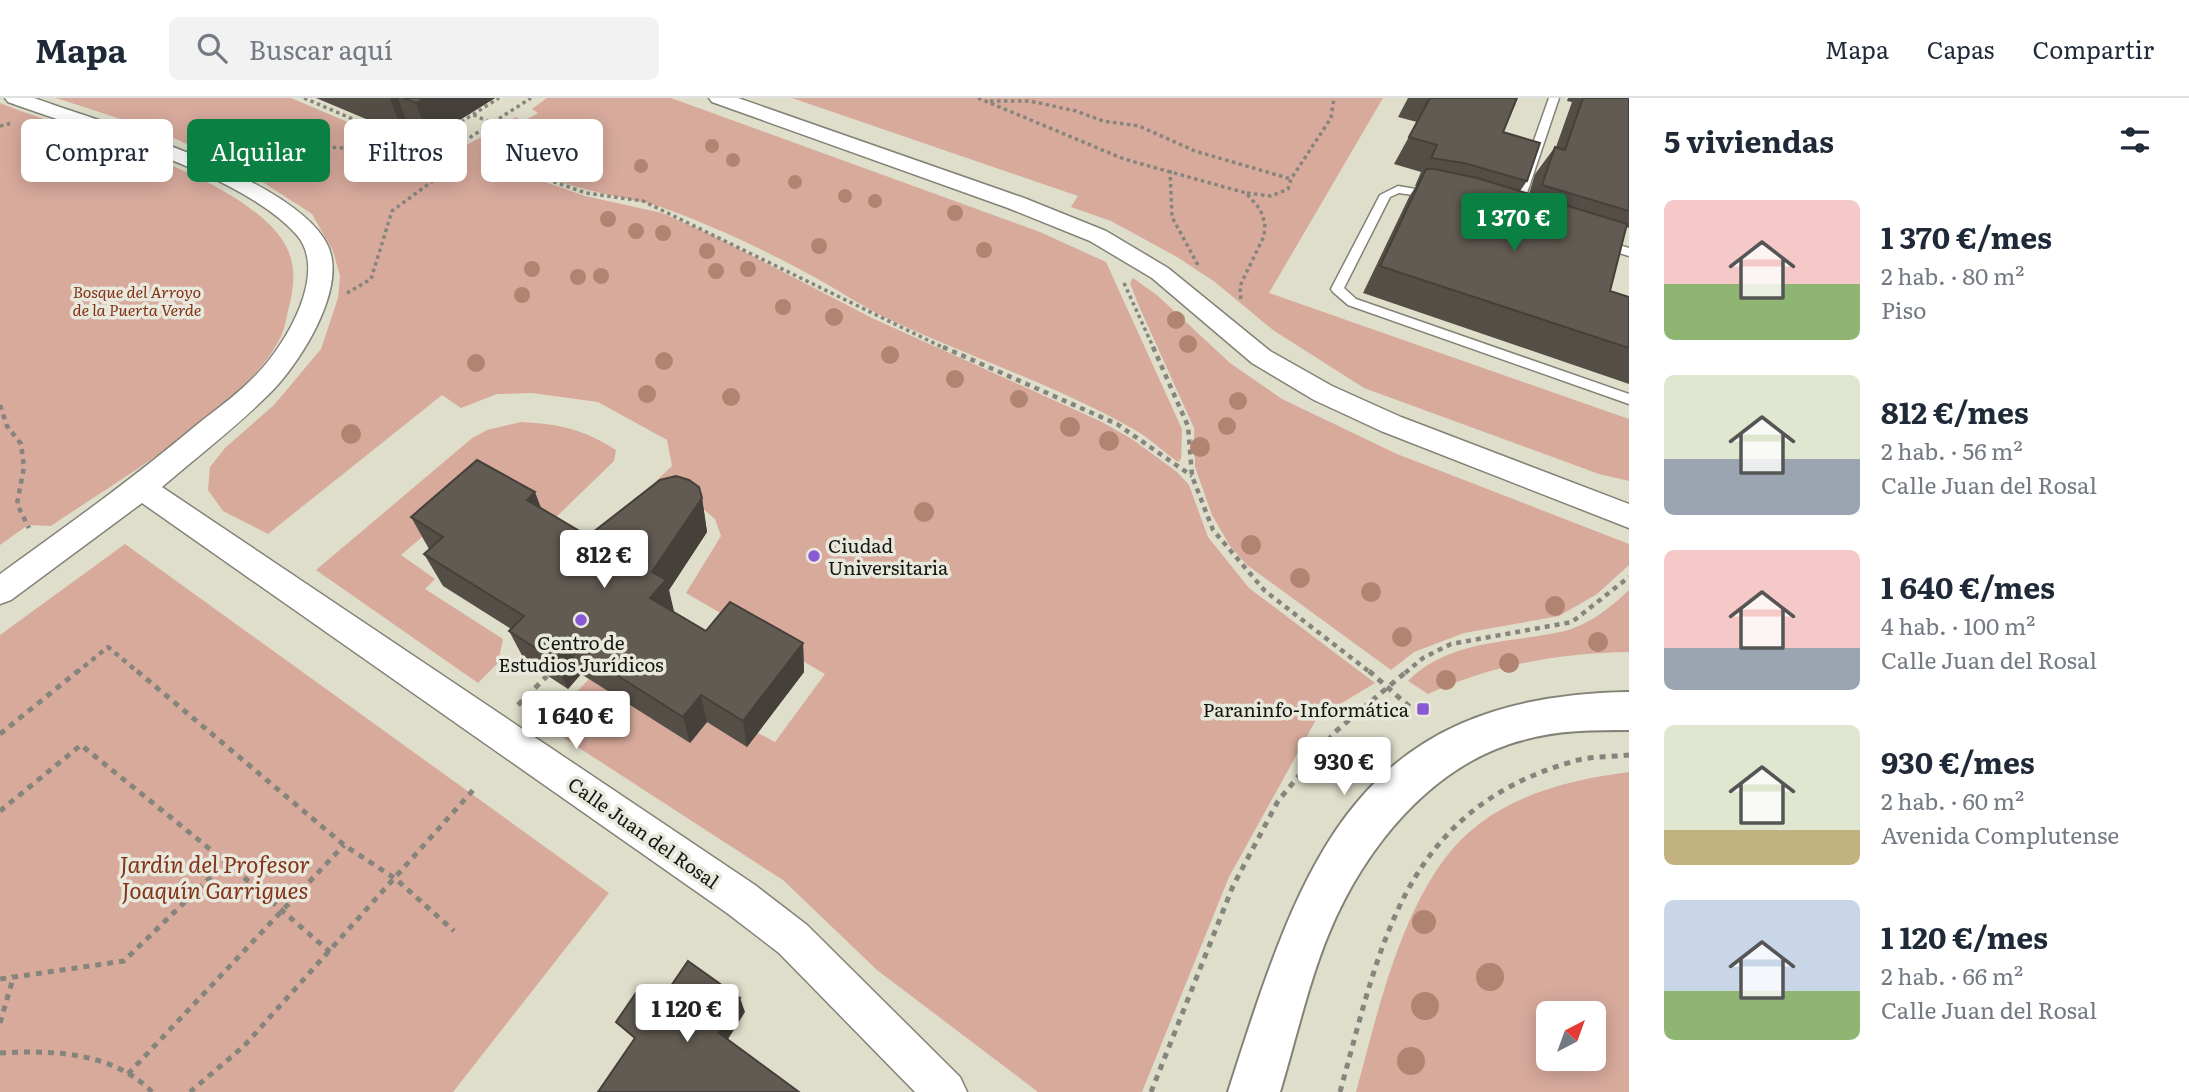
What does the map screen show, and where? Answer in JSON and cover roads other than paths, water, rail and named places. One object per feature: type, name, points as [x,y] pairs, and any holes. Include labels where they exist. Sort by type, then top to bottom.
[{"type":"street","points":[[0,591],[142,488],[234,412],[266,381],[292,348],[310,319],[320,270],[317,247],[303,228],[257,193],[206,167],[15,98]]},
{"type":"street","points":[[719,98],[1037,211],[1098,236],[1160,273],[1261,357],[1323,393],[1391,424],[1629,516]]},
{"type":"street","name":"Calle Juan del Rosal","points":[[142,488],[741,899],[793,939],[945,1092]]},
{"type":"street","points":[[1254,1092],[1310,921],[1353,840],[1375,811],[1427,764],[1488,732],[1559,715],[1626,710]]},
{"type":"lane","points":[[1518,218],[1513,216],[1554,98]]},
{"type":"lane","points":[[1444,198],[1398,189],[1386,195],[1337,289],[1352,302],[1629,399]]},
{"type":"lane","points":[[1592,240],[1629,252]]},
{"type":"place","name":"Ciudad Universitaria","points":[[814,556]]},
{"type":"place","name":"Centro de Estudios Jurídicos","points":[[581,620]]},
{"type":"place","name":"Paraninfo-Informática","points":[[1423,709]]},
{"type":"park label","name":"Bosque del Arroyo de la Puerta Verde","points":[[137,300]]},
{"type":"park label","name":"Jardín del Profesor Joaquín Garrigues","points":[[215,876]]}]
